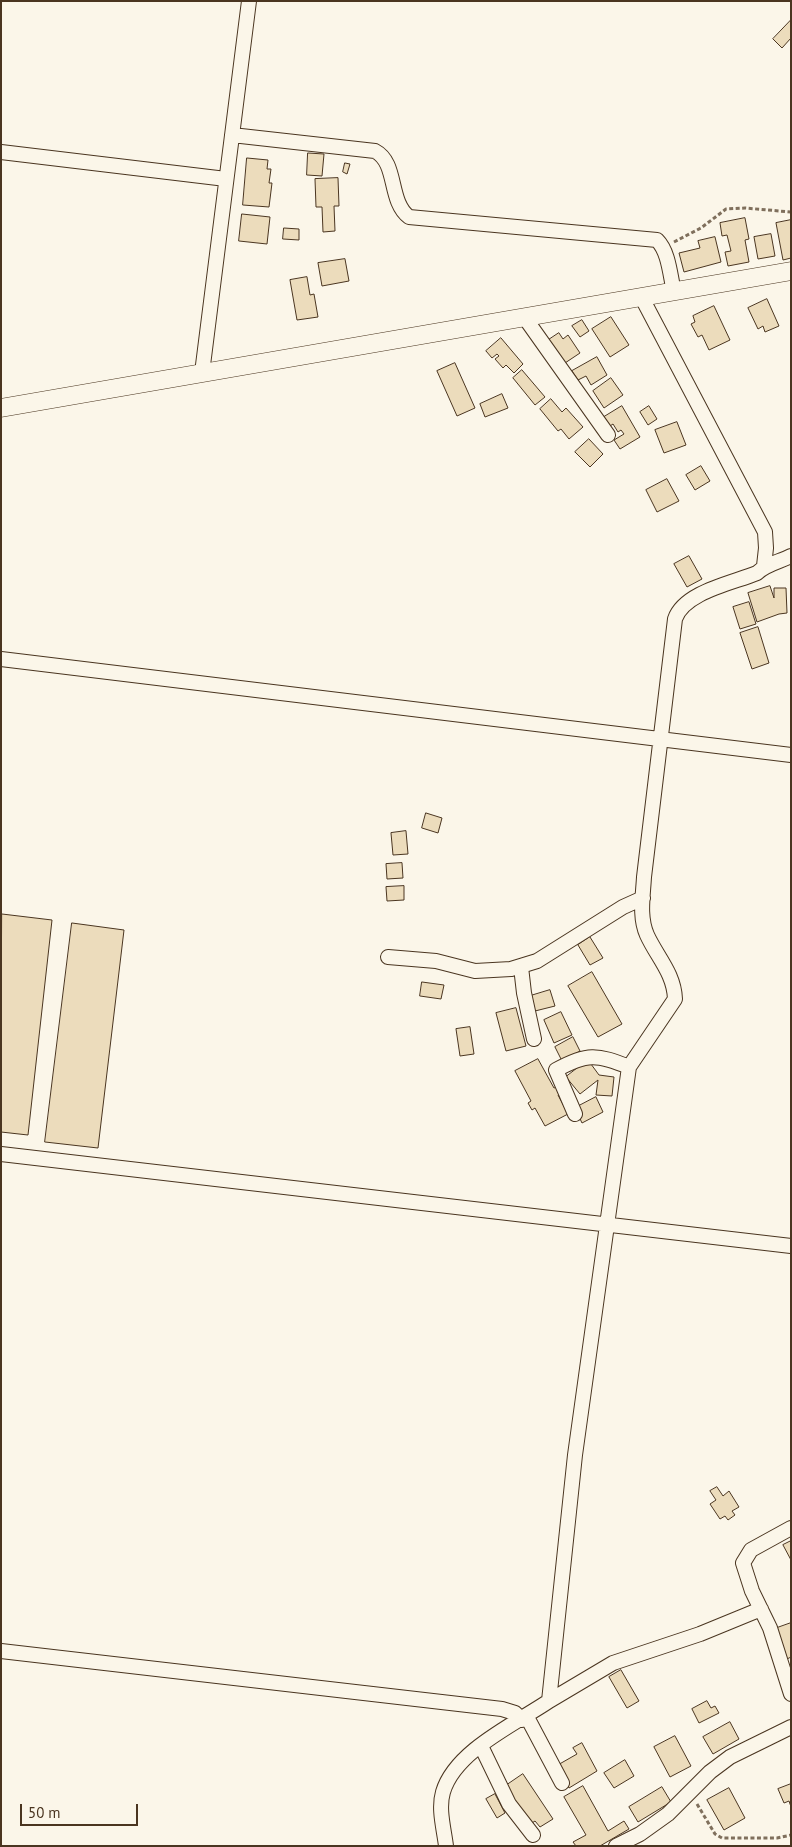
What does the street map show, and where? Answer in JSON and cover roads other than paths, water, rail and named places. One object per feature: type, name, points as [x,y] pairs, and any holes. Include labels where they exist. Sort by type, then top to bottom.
[{"type":"street","points":[[202,373],[249,1]]},
{"type":"street","points":[[232,135],[374,151],[386,160],[398,202],[403,212],[409,217],[657,240],[662,245],[674,292]]},
{"type":"street","points":[[1,152],[226,179]]},
{"type":"street","points":[[1,408],[791,271]]},
{"type":"street","points":[[642,298],[765,532],[764,566]]},
{"type":"street","points":[[525,318],[608,435]]},
{"type":"street","points":[[549,1701],[575,1455],[605,1225],[629,1067],[675,999],[668,970],[646,930],[642,914],[672,633],[677,612],[696,596],[757,573],[764,566],[778,563],[791,556]]},
{"type":"street","points":[[1,658],[791,755]]},
{"type":"street","points":[[388,957],[436,961],[475,971],[521,967],[544,957],[623,907],[643,898]]},
{"type":"street","points":[[521,967],[524,993],[534,1039]]},
{"type":"street","points":[[575,1114],[556,1070],[576,1060],[596,1055],[629,1067]]},
{"type":"street","points":[[1,1154],[791,1246]]},
{"type":"street","points":[[791,1528],[751,1550],[743,1563],[752,1591],[770,1628],[791,1694]]},
{"type":"street","points":[[446,1846],[442,1809],[443,1793],[457,1767],[481,1746],[549,1701],[613,1663],[700,1634],[761,1609]]},
{"type":"street","points":[[1,1651],[502,1709],[524,1718],[562,1783]]},
{"type":"street","points":[[616,1846],[657,1822],[730,1757],[791,1727]]},
{"type":"street","points":[[481,1746],[509,1804],[533,1835]]}]
